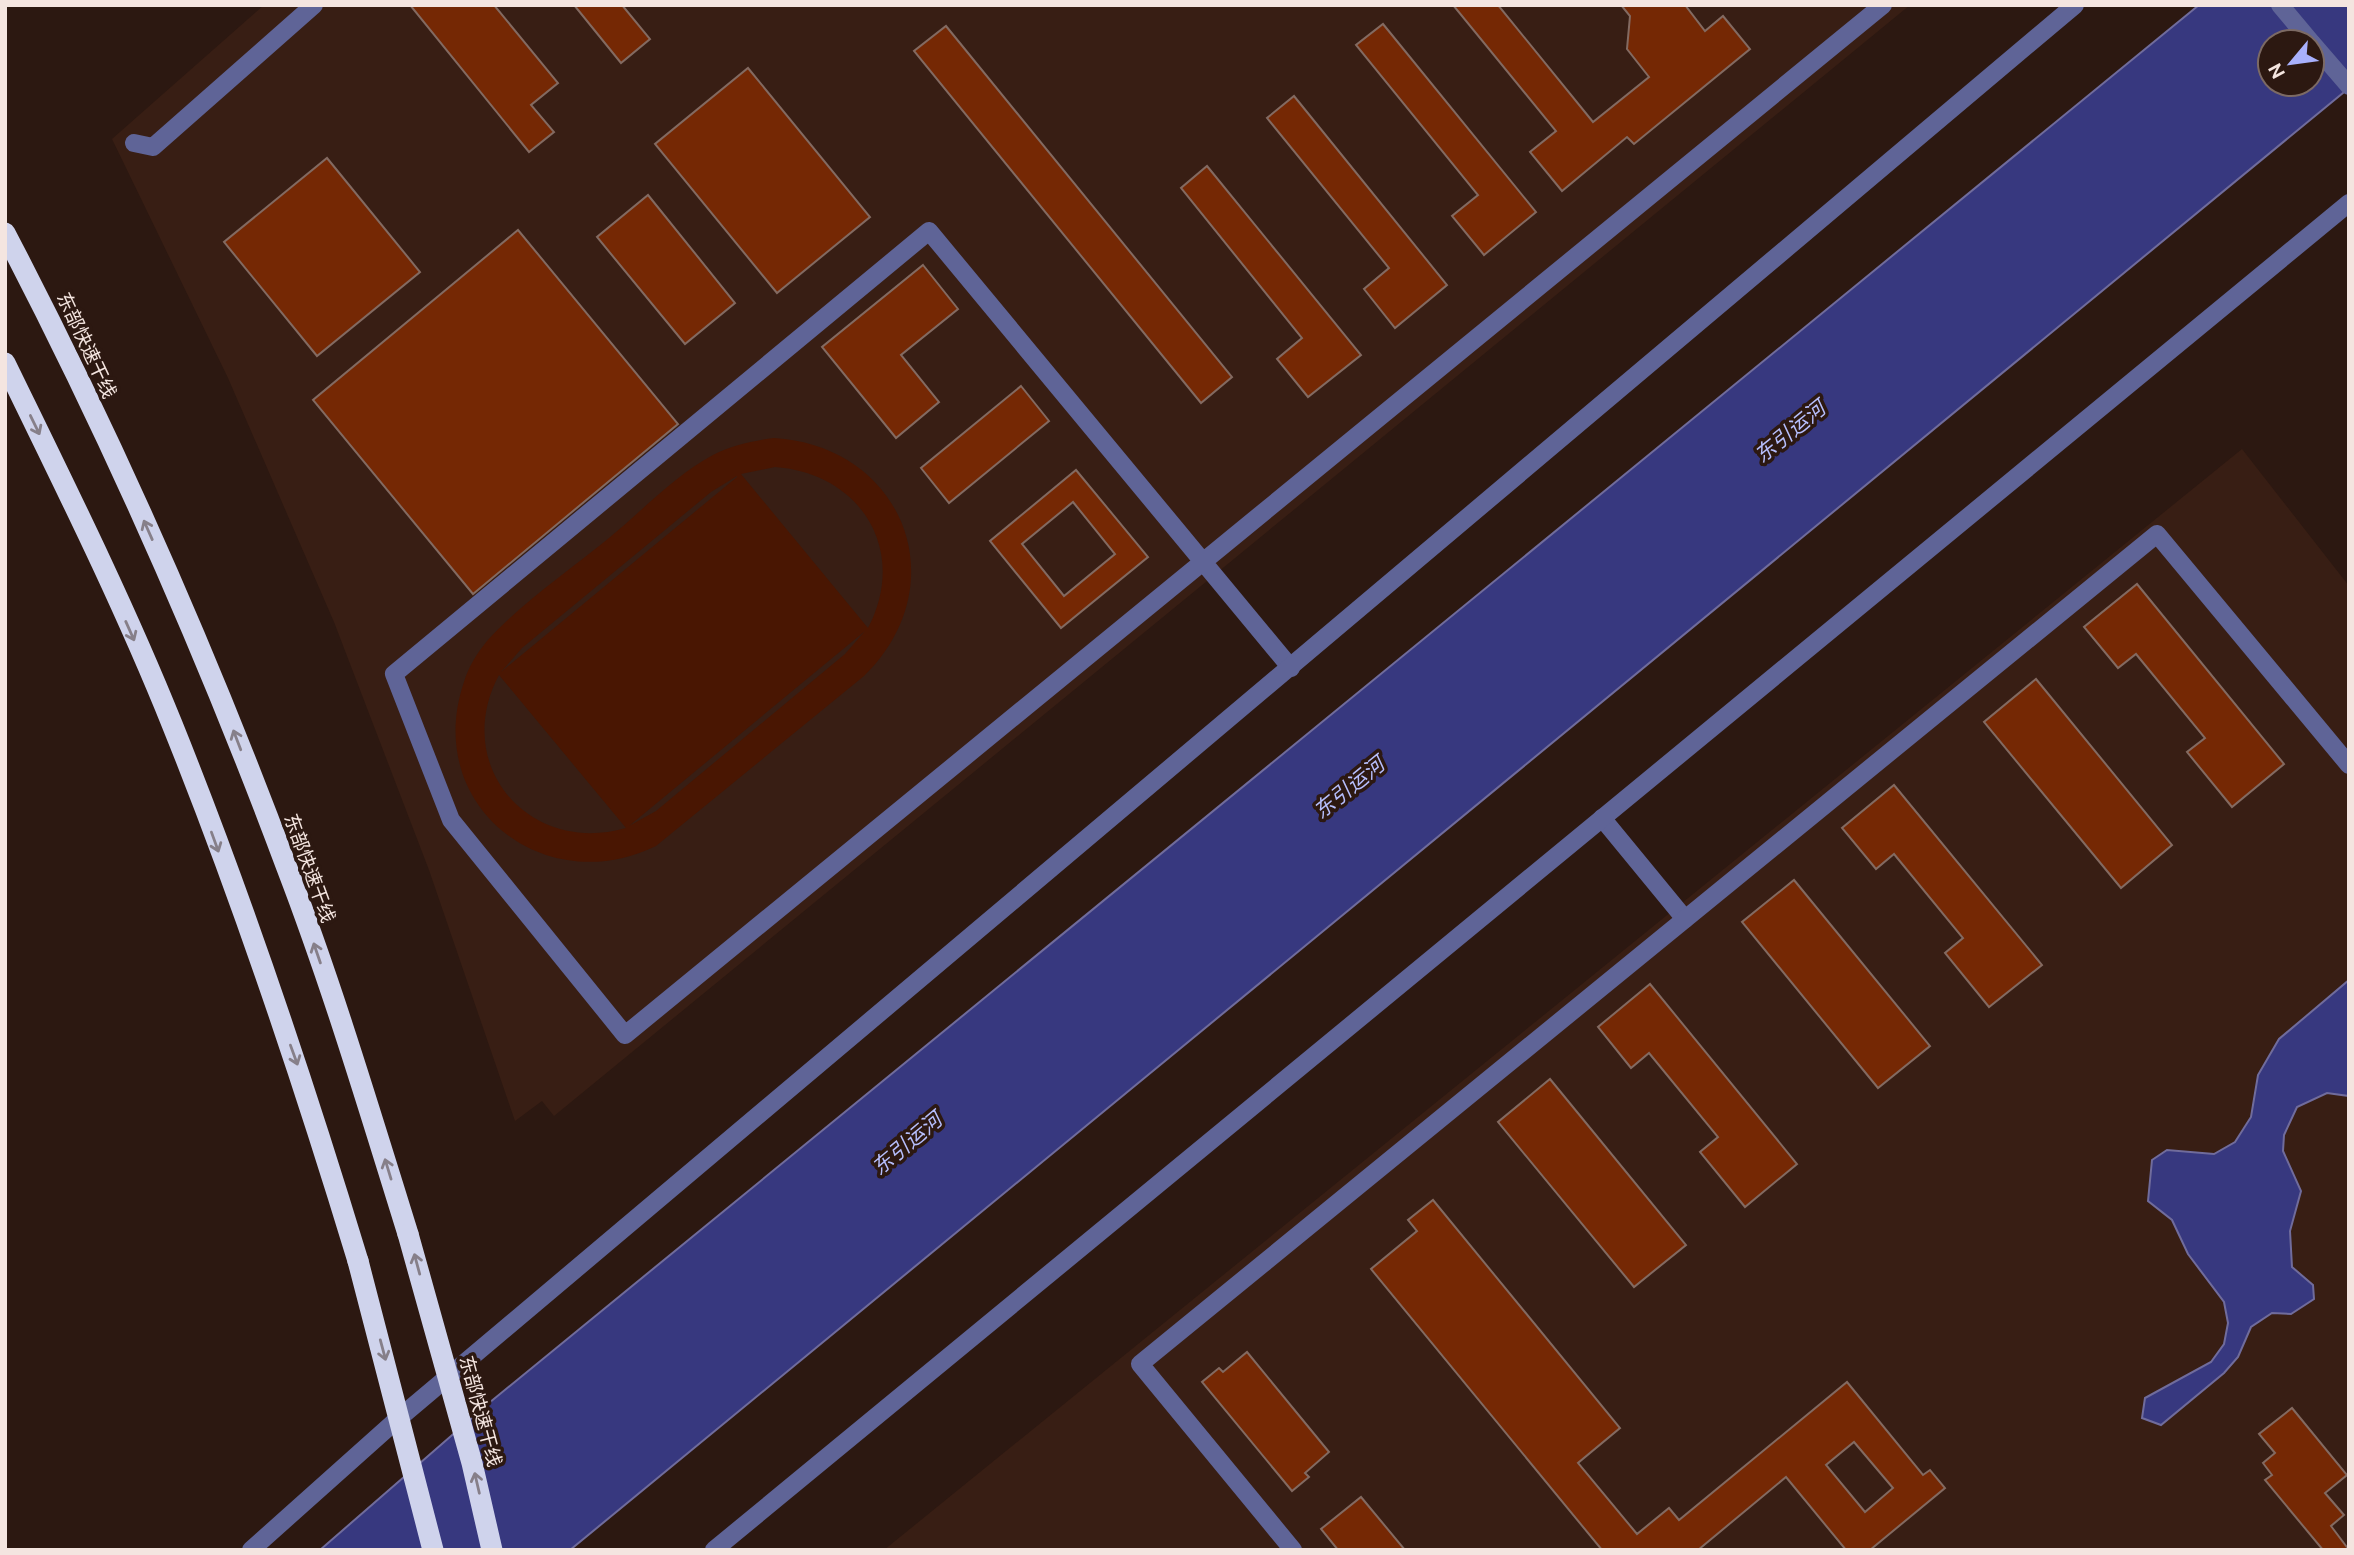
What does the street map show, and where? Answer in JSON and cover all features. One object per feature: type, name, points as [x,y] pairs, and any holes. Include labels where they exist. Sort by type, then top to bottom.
[{"type":"highway","name":"东部快速干线","points":[[5,233],[132,493],[214,681],[288,870],[408,1234],[472,1464],[492,1550]]},
{"type":"highway","points":[[5,363],[82,523],[172,724],[298,1066],[358,1261],[433,1550]]},
{"type":"street","points":[[134,143],[153,147],[314,5]]},
{"type":"street","points":[[1291,668],[1203,562],[929,231],[394,674],[451,820],[625,1035],[1203,562],[1883,5]]},
{"type":"street","points":[[251,1550],[392,1424],[2075,5]]},
{"type":"street","points":[[2280,5],[2300,28]]},
{"type":"street","points":[[2326,59],[2349,86]]},
{"type":"street","points":[[713,1550],[2349,203]]},
{"type":"street","points":[[1293,1550],[1140,1364],[2157,534],[2349,765]]},
{"type":"street","points":[[1602,818],[1685,919]]},
{"type":"shaded area","points":[[264,5],[1910,5],[554,1116],[542,1101],[515,1121],[429,870],[334,622],[228,378],[112,139]]},
{"type":"shaded area","points":[[774,438],[819,447],[856,466],[884,493],[903,526],[911,562],[908,601],[892,640],[864,676],[656,846],[614,860],[573,861],[535,851],[502,831],[477,802],[461,767],[456,727],[464,682],[480,650],[514,614],[685,473],[720,452],[742,444]],"holes":[[[775,467],[805,472],[831,484],[853,500],[869,520],[879,544],[883,571],[879,599],[868,628],[741,474]],[[737,476],[501,672],[522,648],[711,492]],[[865,631],[845,654],[656,811],[629,826]],[[499,675],[626,828],[591,833],[558,829],[531,816],[508,796],[493,770],[485,741],[487,709]]]},
{"type":"shaded area","points":[[2242,449],[2349,586],[2349,1550],[884,1550]]},
{"type":"water","name":"东引运河","points":[[2199,5],[2349,5],[2349,88],[570,1550],[320,1550],[489,1403]]},
{"type":"water","points":[[2349,980],[2349,1096],[2327,1093],[2297,1107],[2284,1135],[2283,1151],[2301,1191],[2290,1231],[2292,1267],[2313,1285],[2314,1299],[2291,1314],[2272,1313],[2251,1327],[2238,1357],[2224,1373],[2161,1425],[2142,1418],[2145,1398],[2211,1362],[2224,1344],[2228,1323],[2224,1302],[2188,1254],[2172,1220],[2148,1201],[2152,1160],[2167,1150],[2214,1154],[2235,1142],[2251,1117],[2258,1075],[2279,1039]]},
{"type":"building","points":[[410,5],[494,5],[558,83],[531,105],[554,132],[529,152]]},
{"type":"building","points":[[574,5],[622,5],[650,39],[621,63]]},
{"type":"building","points":[[1453,5],[1498,5],[1593,122],[1649,77],[1627,49],[1630,16],[1621,5],[1685,5],[1705,31],[1723,16],[1750,49],[1634,144],[1627,137],[1562,191],[1530,152],[1556,131]]},
{"type":"building","points":[[1383,24],[1536,212],[1484,255],[1452,216],[1478,195],[1356,45]]},
{"type":"building","points":[[946,26],[1232,377],[1201,403],[914,51]]},
{"type":"building","points":[[748,68],[870,217],[777,293],[655,144]]},
{"type":"building","points":[[1294,96],[1447,285],[1395,328],[1364,289],[1389,268],[1267,118]]},
{"type":"building","points":[[327,158],[420,272],[317,356],[224,242]]},
{"type":"building","points":[[1207,166],[1361,355],[1308,397],[1277,359],[1302,338],[1181,188]]},
{"type":"building","points":[[648,195],[735,303],[685,344],[597,237]]},
{"type":"building","points":[[518,230],[678,424],[473,594],[313,400]]},
{"type":"building","points":[[923,265],[958,309],[901,355],[939,402],[896,438],[822,347]]},
{"type":"building","points":[[1021,386],[1049,421],[949,503],[921,468]]},
{"type":"building","points":[[1076,470],[1148,557],[1061,628],[990,541]],"holes":[[[1073,502],[1115,554],[1064,596],[1022,544]]]},
{"type":"building","points":[[2137,584],[2284,764],[2232,807],[2187,752],[2205,738],[2136,654],[2118,668],[2084,627]]},
{"type":"building","points":[[2036,679],[2172,845],[2121,888],[1984,722]]},
{"type":"building","points":[[1894,785],[2042,965],[1989,1007],[1945,953],[1963,938],[1894,854],[1876,869],[1842,828]]},
{"type":"building","points":[[1794,880],[1930,1046],[1878,1088],[1742,922]]},
{"type":"building","points":[[1650,984],[1797,1164],[1745,1207],[1700,1152],[1718,1137],[1649,1053],[1631,1068],[1598,1027]]},
{"type":"building","points":[[1550,1079],[1686,1245],[1634,1287],[1498,1122]]},
{"type":"building","points":[[1433,1200],[1620,1428],[1578,1463],[1637,1534],[1669,1508],[1679,1520],[1847,1382],[1923,1475],[1930,1470],[1945,1488],[1870,1550],[1846,1550],[1786,1477],[1698,1550],[1602,1550],[1371,1269],[1417,1231],[1408,1220]],"holes":[[[1854,1442],[1893,1488],[1865,1512],[1826,1465]]]},
{"type":"building","points":[[1247,1352],[1329,1452],[1305,1473],[1309,1477],[1292,1491],[1202,1382],[1219,1368],[1223,1372]]},
{"type":"building","points":[[2292,1408],[2347,1475],[2325,1493],[2344,1515],[2331,1526],[2349,1550],[2323,1550],[2265,1480],[2272,1475],[2263,1463],[2275,1453],[2259,1434]]},
{"type":"building","points":[[1361,1497],[1405,1550],[1338,1550],[1321,1529]]}]
